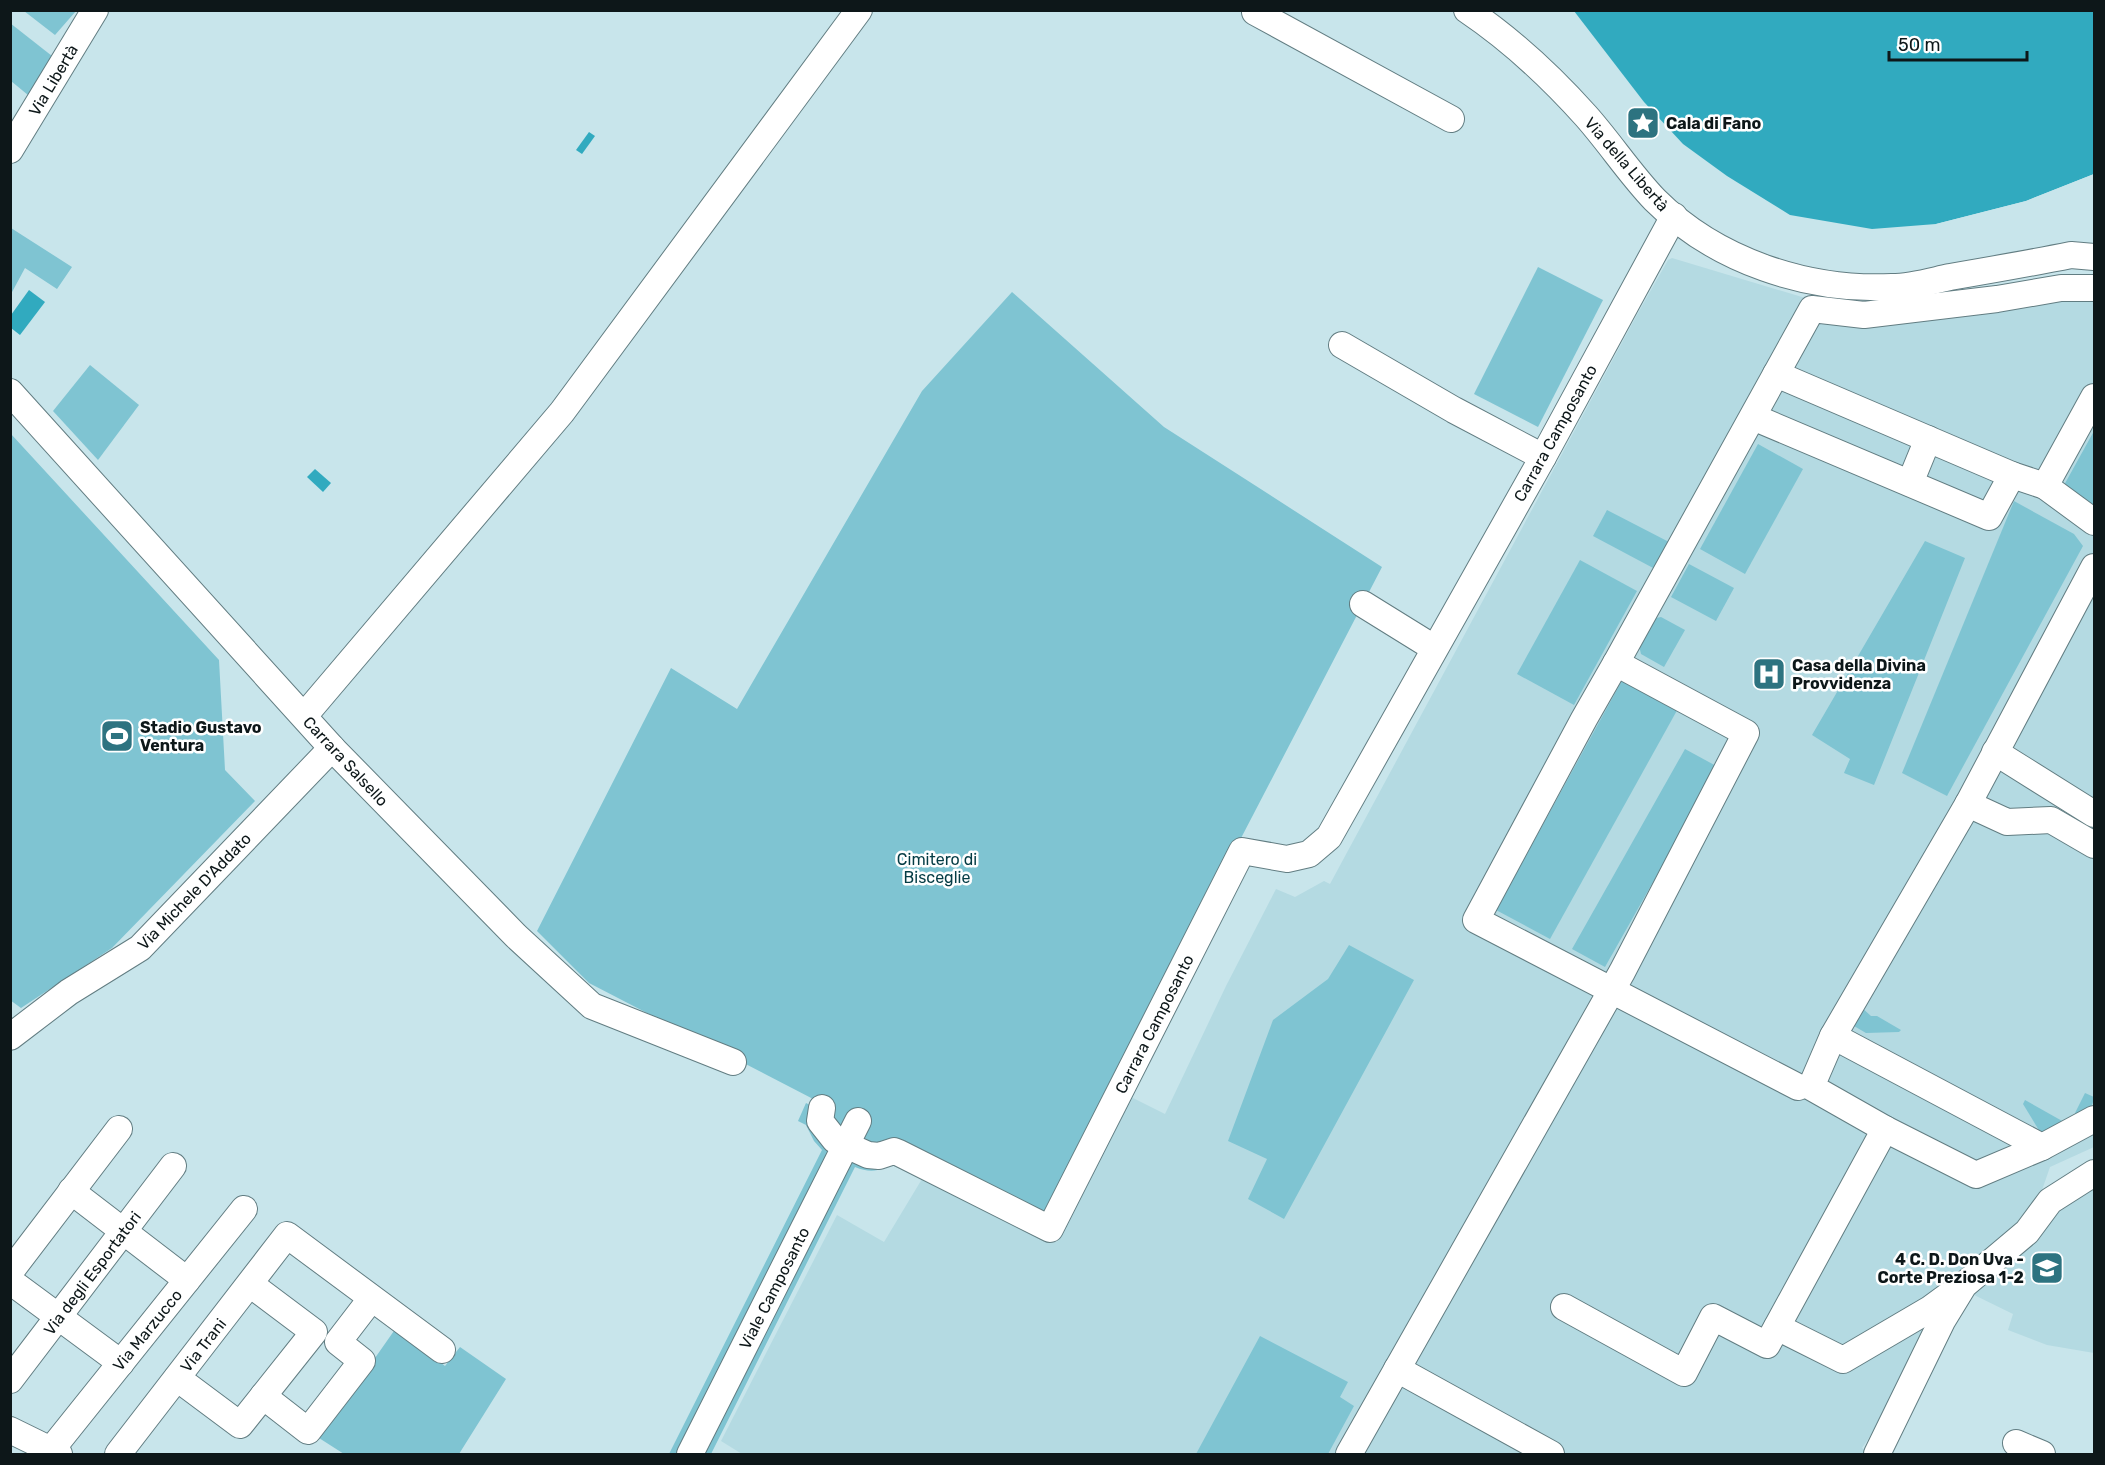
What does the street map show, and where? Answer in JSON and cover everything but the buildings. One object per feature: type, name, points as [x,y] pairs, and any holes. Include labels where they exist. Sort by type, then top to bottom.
[{"type":"street","name":"Via Libertà","points":[[10,150],[95,10]]},
{"type":"street","points":[[304,716],[562,412],[859,10]]},
{"type":"street","points":[[1256,10],[1255,12],[1451,119]]},
{"type":"street","name":"Via della Libertà","points":[[1467,10],[1534,63],[1585,115],[1655,200],[1688,228],[1733,255],[1774,272],[1823,284],[1893,287],[2071,255],[2094,257]]},
{"type":"street","name":"Carrara Camposanto","points":[[822,1108],[820,1121],[827,1133],[835,1140],[868,1155],[879,1156],[894,1151],[899,1153],[1050,1229],[1242,851],[1287,859],[1309,854],[1329,837],[1543,457],[1674,216]]},
{"type":"street","points":[[1798,1087],[1476,920],[1584,719],[1812,309],[1819,301],[1823,284]]},
{"type":"street","points":[[1812,309],[1864,315],[1997,299],[2061,288],[2094,288]]},
{"type":"street","points":[[1342,345],[1454,410],[1543,457]]},
{"type":"street","points":[[1776,374],[2012,475],[2045,486],[2094,522]]},
{"type":"street","name":"Carrara Salsello","points":[[10,392],[332,748],[516,936],[592,1006],[733,1062]]},
{"type":"street","points":[[2045,486],[2094,397]]},
{"type":"street","points":[[1753,417],[1989,517],[2012,475]]},
{"type":"street","points":[[1910,483],[1928,439]]},
{"type":"street","points":[[2094,567],[1968,804],[1833,1036],[1811,1087],[1885,1129],[1976,1175],[2042,1147],[2094,1119]]},
{"type":"street","points":[[1363,604],[1434,648]]},
{"type":"street","points":[[1349,1455],[1612,989],[1746,733],[1616,663]]},
{"type":"street","name":"Via Michele D'Addato","points":[[10,1037],[69,992],[140,948],[332,748]]},
{"type":"street","points":[[1995,752],[2094,814]]},
{"type":"street","points":[[1968,804],[2007,822],[2051,820],[2094,844]]},
{"type":"street","points":[[1833,1036],[2042,1147]]},
{"type":"street","name":"Viale Camposanto","points":[[690,1455],[858,1121]]},
{"type":"street","points":[[10,1272],[119,1129]]},
{"type":"street","points":[[1564,1307],[1684,1373],[1713,1317],[1767,1345],[1885,1129]]},
{"type":"street","name":"Via degli Esportatori","points":[[10,1380],[173,1166]]},
{"type":"street","points":[[1777,1327],[1843,1360],[1929,1309],[1964,1285],[2027,1232],[2050,1201],[2094,1173]]},
{"type":"street","points":[[71,1191],[187,1280]]},
{"type":"street","name":"Via Marzucco","points":[[55,1453],[121,1363],[244,1209]]},
{"type":"street","name":"Via Trani","points":[[118,1455],[287,1235],[371,1299]]},
{"type":"street","points":[[10,1281],[121,1363]]},
{"type":"street","points":[[177,1378],[240,1425],[314,1332],[250,1284]]},
{"type":"street","points":[[1877,1455],[1942,1321],[1964,1285]]},
{"type":"street","points":[[263,1396],[308,1431],[362,1361],[338,1342],[371,1299],[442,1350]]},
{"type":"street","points":[[1397,1369],[1547,1454]]},
{"type":"street","points":[[10,1430],[55,1453]]},
{"type":"street","points":[[2016,1443],[2042,1455]]},
{"type":"shaded area","points":[[1574,11],[2094,11],[2094,174],[2026,201],[1936,224],[1872,229],[1790,215],[1727,176],[1683,144],[1644,102]]},
{"type":"shaded area","points":[[589,132],[595,136],[582,154],[576,150]]},
{"type":"shaded area","name":"Casa della Divina Provvidenza","points":[[1672,258],[1802,297],[1864,307],[2094,280],[2094,1147],[2050,1167],[2033,1216],[1935,1318],[1897,1397],[1862,1448],[1867,1451],[1865,1454],[742,1454],[721,1441],[837,1215],[884,1242],[922,1179],[1057,1242],[1129,1096],[1165,1114],[1226,986],[1276,889],[1295,897],[1324,881],[1330,884],[1638,313],[1668,260]]},
{"type":"shaded area","points":[[29,290],[45,302],[20,335],[11,328],[11,315]]},
{"type":"shaded area","points":[[315,469],[331,483],[323,492],[307,477]]},
{"type":"shaded area","name":"4 C. D. Don Uva - Corte Preziosa 1-2","points":[[2094,1187],[2094,1353],[2047,1345],[2008,1330],[2013,1314],[1968,1292],[2052,1213]]},
{"type":"green space","points":[[24,11],[76,11],[55,35]]},
{"type":"green space","points":[[10,23],[52,56],[28,95],[11,81]]},
{"type":"green space","points":[[11,228],[72,267],[57,289],[25,268],[11,294]]},
{"type":"green space","points":[[1538,267],[1603,300],[1538,427],[1474,394]]},
{"type":"green space","name":"Cimitero di Bisceglie","points":[[1012,292],[1164,427],[1382,567],[1044,1217],[896,1159],[872,1171],[855,1167],[711,1454],[669,1454],[822,1150],[814,1141],[806,1125],[798,1121],[806,1103],[814,1107],[817,1101],[589,983],[537,931],[671,668],[737,709],[922,391]]},
{"type":"green space","points":[[90,365],[139,405],[98,460],[53,411]]},
{"type":"green space","points":[[2094,431],[2094,505],[2063,487]]},
{"type":"green space","name":"Stadio Gustavo Ventura","points":[[11,434],[219,660],[225,770],[255,801],[112,948],[21,1008],[10,1000]]},
{"type":"green space","points":[[1758,444],[1803,469],[1745,574],[1700,549]]},
{"type":"green space","points":[[2014,501],[2074,534],[2083,546],[1947,796],[1902,773]]},
{"type":"green space","points":[[1607,510],[1669,542],[1655,569],[1593,536]]},
{"type":"green space","points":[[1925,541],[1965,558],[1874,785],[1844,773],[1850,759],[1812,735]]},
{"type":"green space","points":[[1580,560],[1637,591],[1574,705],[1517,674]]},
{"type":"green space","points":[[1689,564],[1734,588],[1716,621],[1671,597]]},
{"type":"green space","points":[[1661,617],[1685,630],[1664,667],[1641,654],[1638,641],[1651,619]]},
{"type":"green space","points":[[1625,675],[1680,705],[1550,939],[1496,910]]},
{"type":"green space","points":[[1685,749],[1718,767],[1605,967],[1572,949]]},
{"type":"green space","points":[[1349,945],[1414,980],[1284,1219],[1248,1199],[1267,1159],[1228,1141],[1273,1020],[1328,979]]},
{"type":"green space","points":[[1861,1007],[1871,1016],[1877,1016],[1901,1030],[1899,1032],[1866,1033],[1853,1024]]},
{"type":"green space","points":[[2085,1093],[2094,1097],[2090,1108],[2079,1115],[2075,1113]]},
{"type":"green space","points":[[2025,1100],[2064,1122],[2044,1133],[2040,1132],[2023,1104]]},
{"type":"green space","points":[[396,1328],[445,1366],[460,1347],[506,1379],[459,1454],[344,1454],[319,1438]]},
{"type":"green space","points":[[1260,1336],[1348,1382],[1340,1397],[1354,1406],[1328,1454],[1196,1454]]},
{"type":"pier","points":[[2094,174],[2094,178],[2027,204],[1936,227],[1936,224],[2026,201]]},
{"type":"place","name":"Cala di Fano","points":[[1643,123]]},
{"type":"place","name":"Casa della Divina Provvidenza","points":[[1769,674]]},
{"type":"place","name":"Stadio Gustavo Ventura","points":[[117,736]]},
{"type":"place","name":"4 C. D. Don Uva - Corte Preziosa 1-2","points":[[2047,1268]]}]
